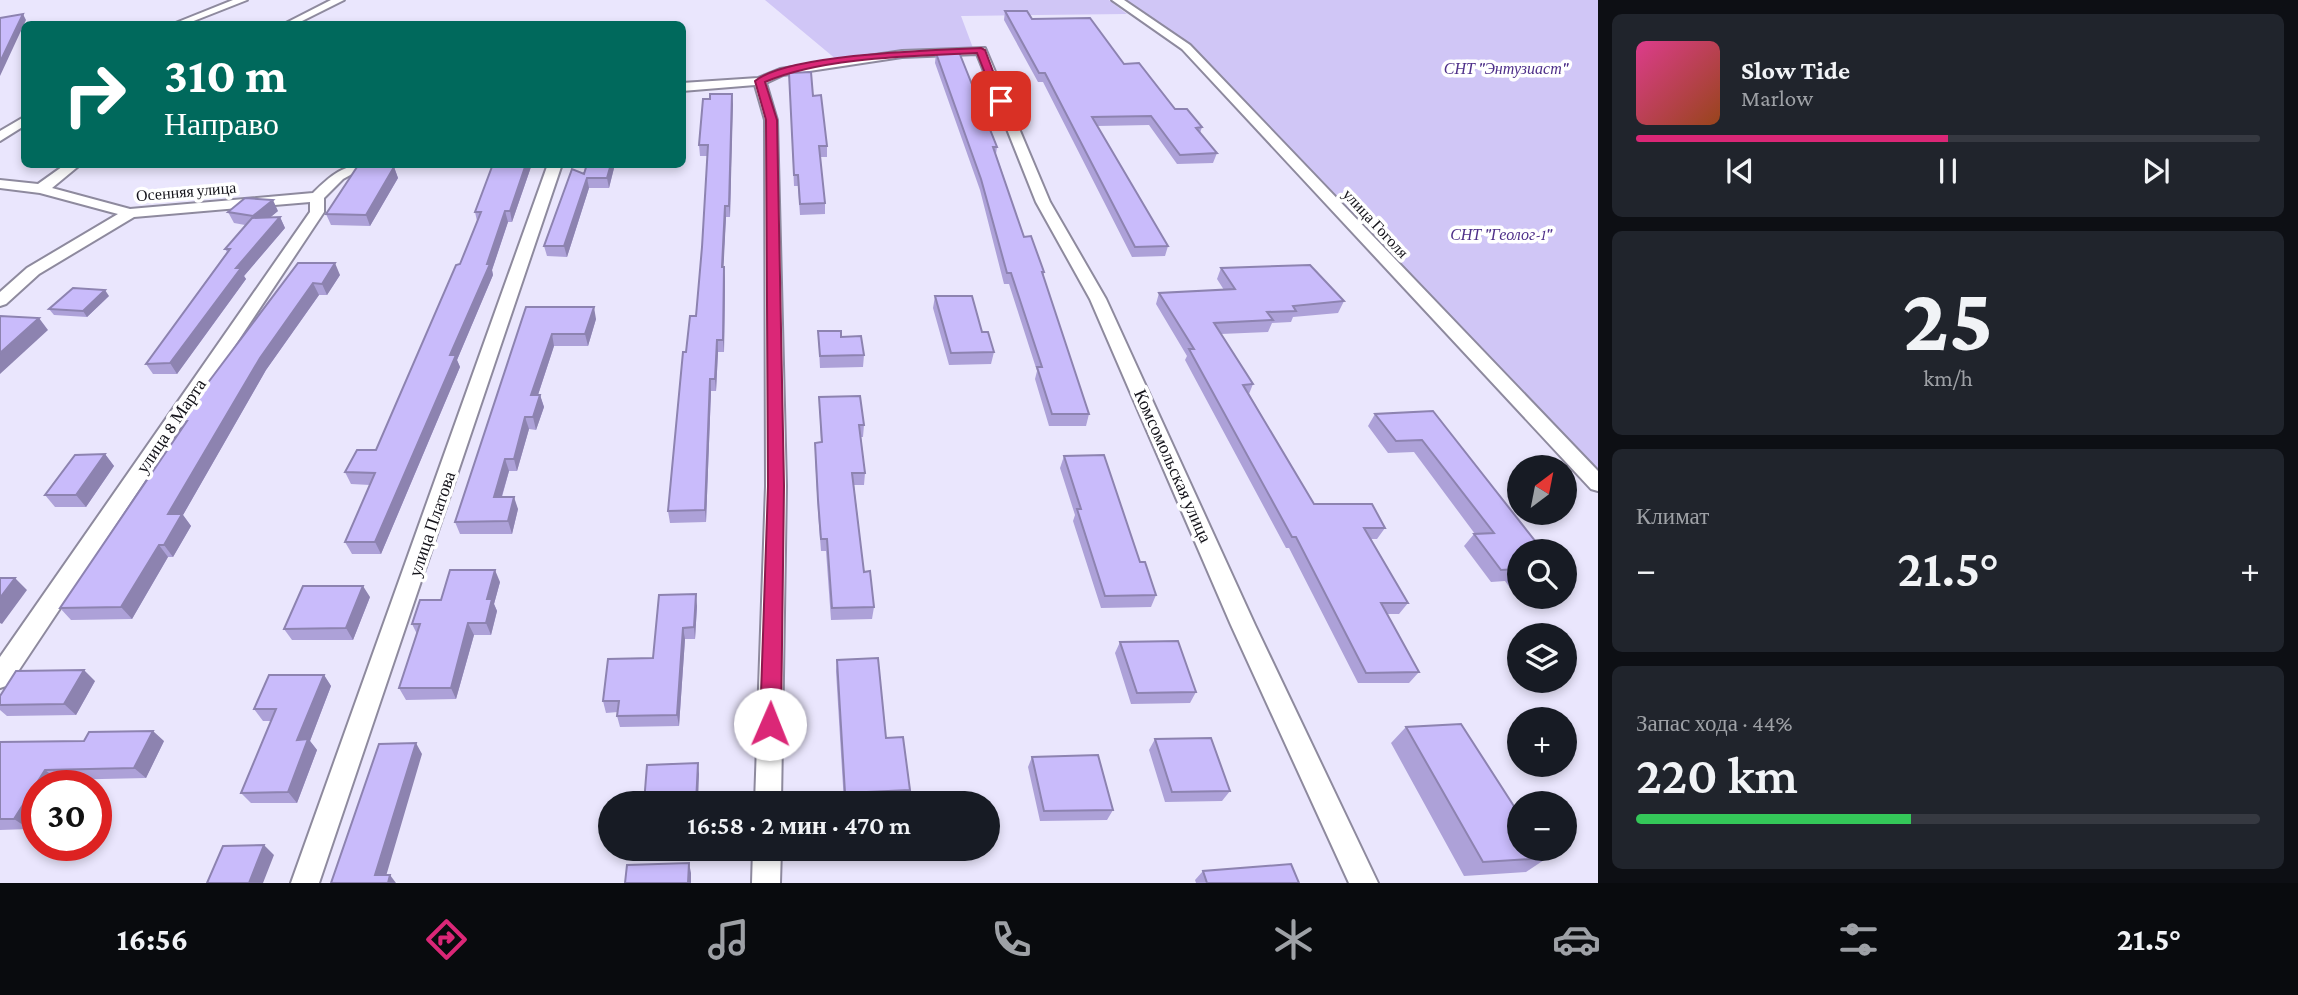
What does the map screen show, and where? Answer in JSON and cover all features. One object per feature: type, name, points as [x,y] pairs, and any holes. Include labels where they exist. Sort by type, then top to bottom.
[{"type":"street","points":[[186,21],[242,0]]},
{"type":"street","points":[[295,21],[339,0]]},
{"type":"street","name":"улица Гоголя","points":[[1117,0],[1186,47],[1598,484]]},
{"type":"street","name":"Комсомольская улица","points":[[760,81],[780,72],[837,62],[902,54],[981,50],[1042,202],[1098,299],[1243,625],[1364,883]]},
{"type":"street","points":[[686,87],[760,81],[771,120],[776,486],[768,791]]},
{"type":"street","points":[[0,136],[21,123]]},
{"type":"street","points":[[41,189],[70,168]]},
{"type":"street","name":"улица 8 Марта","points":[[0,677],[317,212],[317,197],[338,176],[355,168]]},
{"type":"street","name":"улица Платова","points":[[305,883],[554,168]]},
{"type":"street","points":[[0,184],[41,189],[130,213]]},
{"type":"street","name":"Осенняя улица","points":[[0,301],[33,271],[130,213],[317,197]]},
{"type":"street","points":[[766,883],[767,861]]},
{"type":"green space","points":[[765,0],[1109,0],[1127,14],[961,16],[973,48],[897,52],[837,60]]},
{"type":"green space","points":[[1127,0],[1598,0],[1598,470],[1474,349],[1192,45]]},
{"type":"building","points":[[1005,11],[1027,11],[1032,19],[1090,18],[1124,64],[1139,63],[1175,109],[1187,109],[1202,127],[1196,128],[1217,153],[1180,155],[1151,116],[1092,117],[1168,246],[1135,247],[1045,73],[1039,73]]},
{"type":"building","points":[[23,14],[0,62],[0,18]]},
{"type":"building","points":[[959,52],[997,147],[993,147],[1024,237],[1031,236],[1044,272],[1089,414],[1052,414],[1037,367],[1042,367],[1011,273],[1007,273],[981,179],[936,53]]},
{"type":"building","points":[[811,72],[813,96],[821,95],[827,146],[819,146],[825,203],[800,204],[798,175],[794,175],[789,73]]},
{"type":"building","points":[[710,94],[732,94],[729,206],[725,206],[722,267],[723,340],[717,340],[715,379],[710,379],[705,510],[668,511],[683,352],[686,352],[690,316],[696,316],[708,145],[699,145],[703,99],[710,99]]},
{"type":"building","points":[[356,168],[393,168],[366,215],[326,214]]},
{"type":"building","points":[[492,168],[525,168],[510,211],[505,211],[487,264],[490,264],[450,355],[456,355],[375,542],[345,542],[375,473],[345,472],[357,450],[376,450],[456,265],[460,264],[481,212],[475,212]]},
{"type":"building","points":[[586,168],[610,168],[607,178],[587,178],[564,246],[544,246],[572,169],[584,174]]},
{"type":"building","points":[[245,198],[273,200],[253,216],[228,212]]},
{"type":"building","points":[[280,217],[236,268],[241,268],[170,363],[146,364],[230,249],[225,249],[252,218]]},
{"type":"building","points":[[298,263],[335,263],[322,284],[313,283],[260,358],[168,514],[182,514],[164,545],[159,545],[121,607],[60,608],[187,421],[182,421],[207,384]]},
{"type":"building","points":[[1310,265],[1344,301],[1293,306],[1296,311],[1267,312],[1273,320],[1214,323],[1253,384],[1243,385],[1314,504],[1372,504],[1385,528],[1364,528],[1408,603],[1381,603],[1419,672],[1366,673],[1296,537],[1292,537],[1189,349],[1194,349],[1159,293],[1235,289],[1221,268]]},
{"type":"building","points":[[73,288],[105,290],[83,311],[49,309]]},
{"type":"building","points":[[935,296],[972,296],[982,332],[988,332],[994,352],[951,353]]},
{"type":"building","points":[[526,307],[594,307],[585,334],[552,334],[531,395],[540,395],[533,417],[525,417],[514,459],[505,459],[494,497],[514,497],[508,521],[455,522]]},
{"type":"building","points":[[0,316],[39,318],[0,353]]},
{"type":"building","points":[[818,331],[841,331],[841,337],[861,336],[864,355],[820,356]]},
{"type":"building","points":[[860,396],[864,425],[859,425],[865,473],[852,473],[864,572],[870,571],[874,607],[832,608],[827,539],[821,539],[818,500],[815,443],[822,442],[819,397]]},
{"type":"building","points":[[1433,411],[1507,505],[1507,525],[1523,525],[1534,539],[1507,539],[1507,570],[1501,570],[1474,534],[1494,533],[1422,440],[1396,441],[1375,414]]},
{"type":"building","points":[[105,454],[76,495],[45,495],[75,455]]},
{"type":"building","points":[[1104,455],[1140,562],[1145,562],[1156,595],[1105,596],[1077,509],[1081,509],[1064,456]]},
{"type":"building","points":[[450,570],[495,570],[487,599],[492,599],[486,623],[468,623],[451,688],[399,688],[420,624],[412,624],[420,600],[441,600]]},
{"type":"building","points":[[0,578],[15,578],[0,598]]},
{"type":"building","points":[[303,586],[363,586],[346,628],[284,629]]},
{"type":"building","points":[[696,594],[694,627],[683,628],[677,715],[617,716],[619,701],[603,701],[608,659],[653,658],[659,595]]},
{"type":"building","points":[[1178,641],[1196,692],[1137,693],[1120,642]]},
{"type":"building","points":[[878,658],[886,738],[903,737],[910,790],[845,791],[837,660]]},
{"type":"building","points":[[84,670],[64,704],[0,705],[0,696],[16,671]]},
{"type":"building","points":[[269,675],[324,675],[297,740],[308,739],[288,792],[241,793],[276,709],[254,709]]},
{"type":"building","points":[[1461,724],[1507,795],[1507,860],[1483,862],[1406,727]]},
{"type":"building","points":[[153,731],[134,768],[21,770],[21,808],[14,819],[0,819],[0,742],[84,741],[89,732]]},
{"type":"building","points":[[1211,738],[1230,791],[1172,792],[1155,739]]},
{"type":"building","points":[[416,743],[375,875],[390,875],[388,883],[331,883],[379,744]]},
{"type":"building","points":[[1098,755],[1113,810],[1044,811],[1032,757]]},
{"type":"building","points":[[698,763],[697,791],[645,791],[647,765]]},
{"type":"building","points":[[264,845],[249,883],[207,883],[223,846]]},
{"type":"building","points":[[689,863],[688,883],[625,883],[627,865]]},
{"type":"building","points":[[1291,864],[1299,883],[1207,883],[1203,871]]},
{"type":"route","points":[[770,724],[776,486],[771,120],[760,81],[780,72],[837,62],[902,54],[981,50],[1001,101]]},
{"type":"park label","name":"СНТ \"Энтузиаст\"","points":[[1506,68]]},
{"type":"park label","name":"СНТ \"Геолог-1\"","points":[[1501,234]]}]
